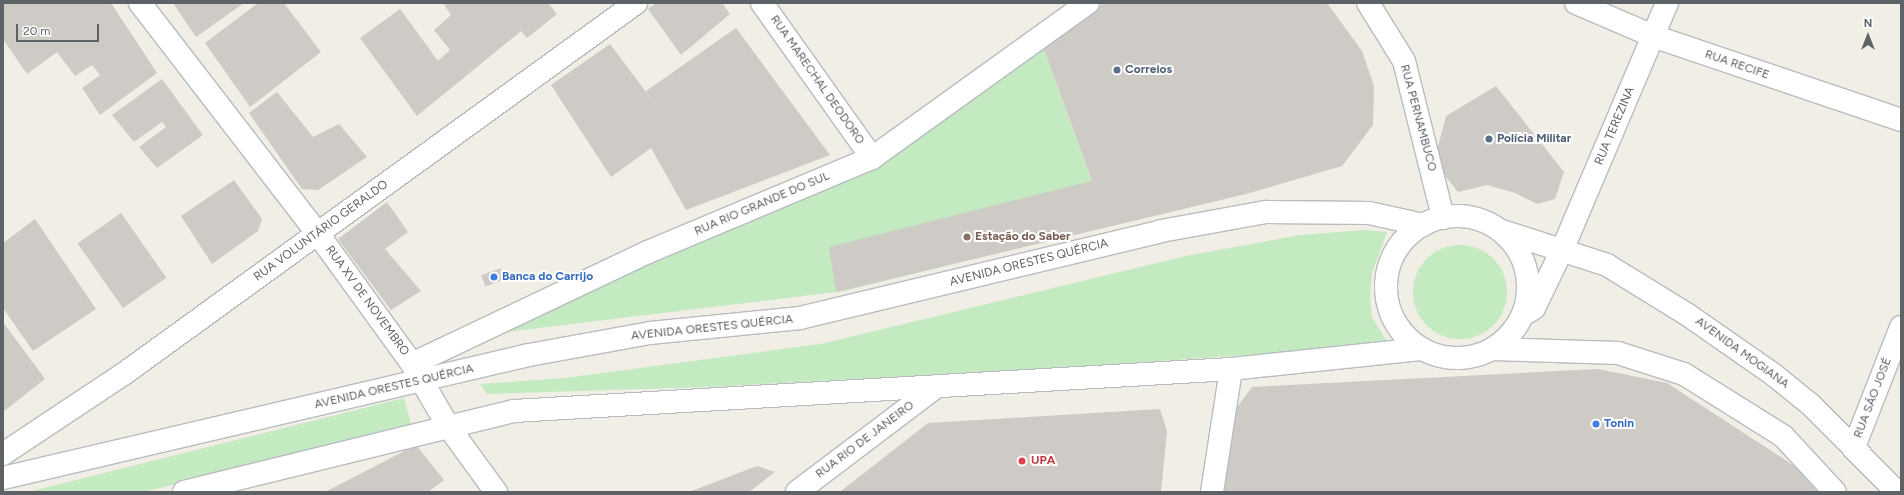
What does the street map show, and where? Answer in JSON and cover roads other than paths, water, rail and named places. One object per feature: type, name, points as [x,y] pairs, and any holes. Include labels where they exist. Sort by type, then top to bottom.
[{"type":"main road","name":"RUA XV DE NOVEMBRO","points":[[140,3],[318,234],[417,373],[448,426],[496,492]]},
{"type":"main road","name":"RUA VOLUNTÁRIO GERALDO","points":[[3,454],[125,373],[636,3]]},
{"type":"main road","name":"RUA MARECHAL DEODORO","points":[[762,3],[872,158]]},
{"type":"main road","name":"RUA RIO GRANDE DO SUL","points":[[417,373],[648,252],[872,158],[1088,3]]},
{"type":"main road","name":"RUA PERNAMBUCO","points":[[1368,3],[1404,61],[1434,221]]},
{"type":"main road","name":"RUA RECIFE","points":[[1576,3],[1653,36],[1901,120]]},
{"type":"main road","name":"RUA TEREZINA","points":[[1563,248],[1667,3]]},
{"type":"main road","name":"AVENIDA ORESTES QUÉRCIA","points":[[3,478],[417,373],[529,355],[650,333],[800,318],[1161,231],[1266,212],[1369,213],[1434,221]]},
{"type":"main road","points":[[1464,216],[1484,221],[1502,231],[1518,248],[1527,269],[1529,292],[1523,315],[1511,334],[1493,349],[1470,357],[1445,357],[1422,349],[1405,335],[1393,318],[1387,297],[1387,275],[1394,255],[1406,237],[1434,221],[1464,216]]},
{"type":"main road","name":"AVENIDA MOGIANA","points":[[1502,231],[1563,248],[1635,280],[1728,341],[1774,374],[1854,447],[1897,492]]},
{"type":"main road","points":[[1523,315],[1534,308],[1563,248]]},
{"type":"main road","name":"RUA SÃO JOSÉ","points":[[1854,447],[1901,327]]},
{"type":"main road","points":[[184,492],[514,411],[592,404],[933,389],[1231,369],[1422,349]]},
{"type":"main road","points":[[1493,349],[1618,353],[1684,374],[1783,436],[1835,492]]},
{"type":"main road","points":[[1212,492],[1231,369]]},
{"type":"main road","name":"RUA RIO DE JANEIRO","points":[[797,492],[933,389]]},
{"type":"place","name":"Correios","points":[[1117,70]]},
{"type":"place","name":"Polícia Militar","points":[[1489,139]]},
{"type":"place","name":"Estação do Saber","points":[[967,237]]},
{"type":"place","name":"Banca do Carrijo","points":[[494,277]]},
{"type":"place","name":"Tonin","points":[[1596,424]]},
{"type":"place","name":"UPA","points":[[1022,461]]}]
